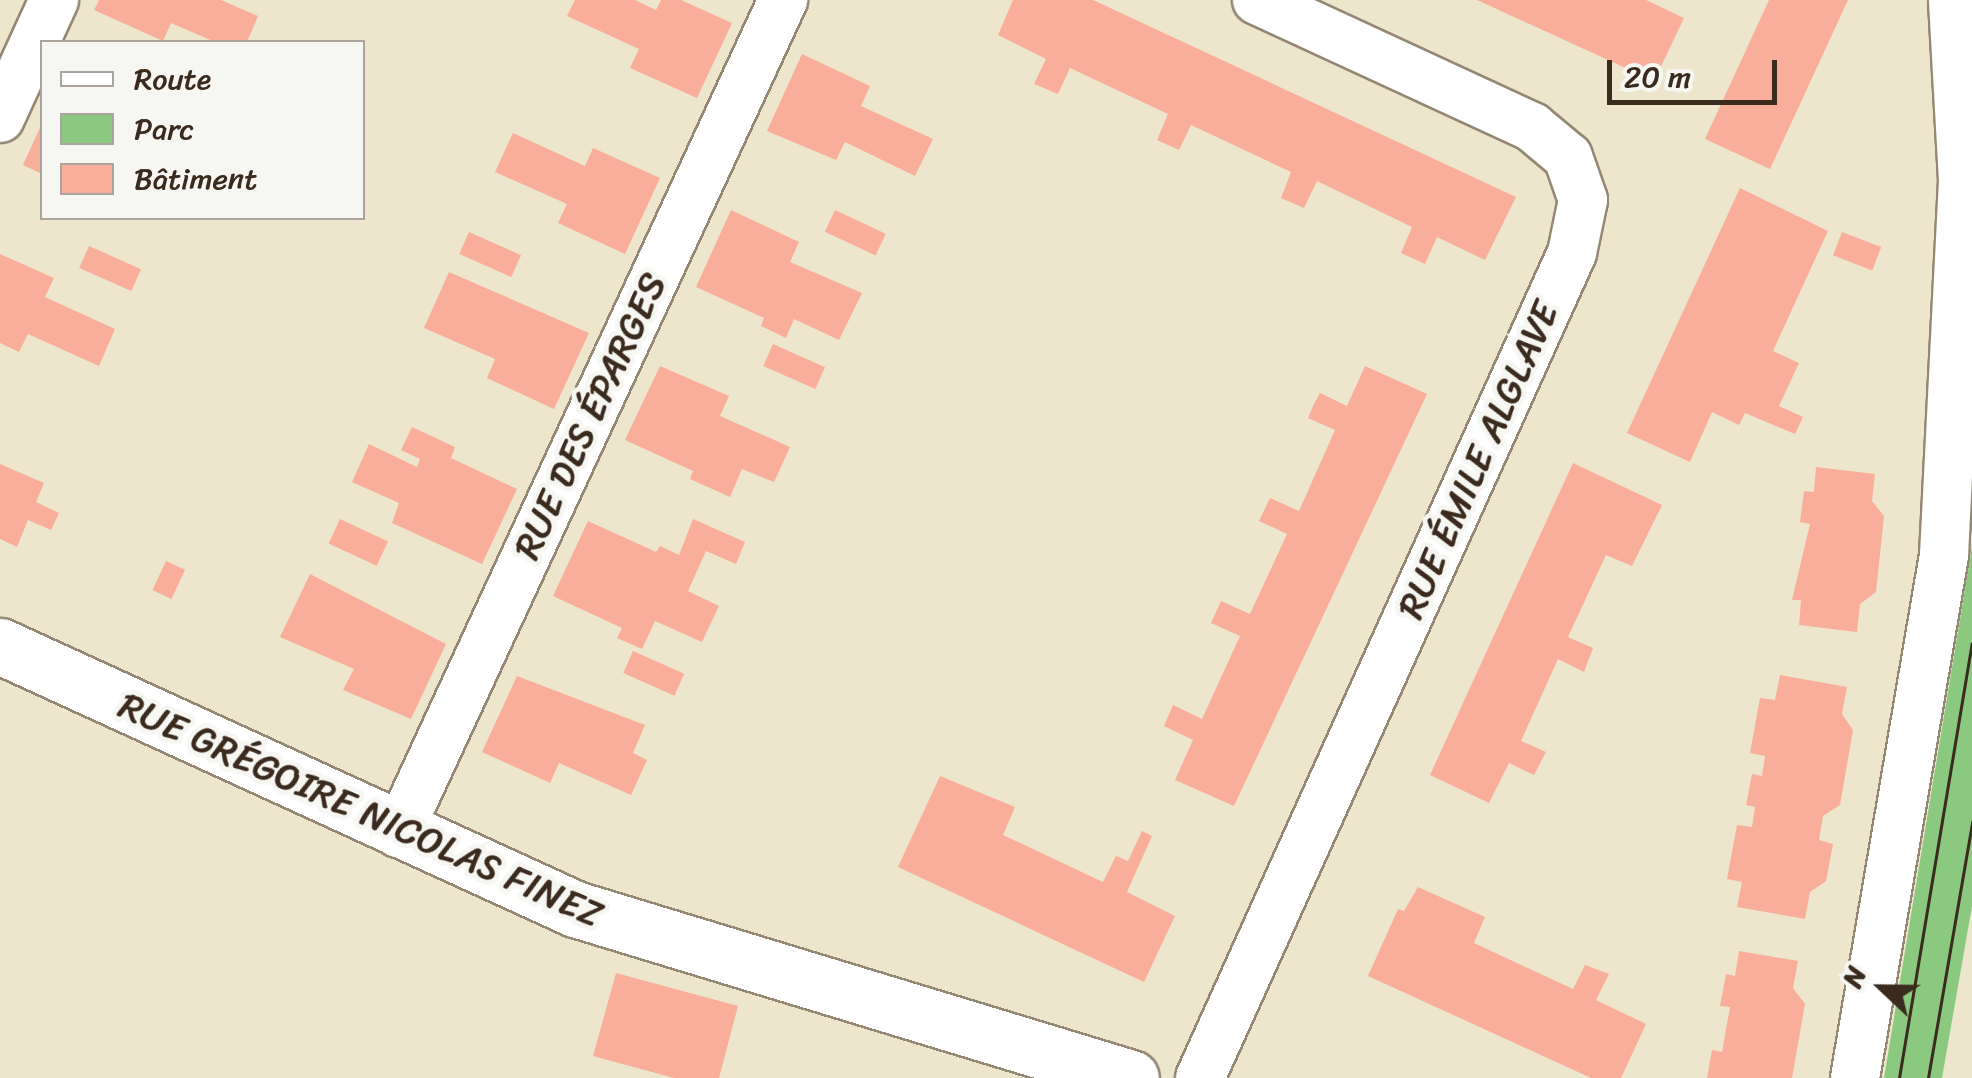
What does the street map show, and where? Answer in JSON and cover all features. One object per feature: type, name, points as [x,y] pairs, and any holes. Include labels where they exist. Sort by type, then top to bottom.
[{"type":"main road","name":"RUE GRÉGOIRE NICOLAS FINEZ","points":[[0,646],[398,833],[621,926],[1131,1078]]},
{"type":"street","points":[[0,118],[54,0]]},
{"type":"street","name":"RUE DES ÉPARGES","points":[[398,833],[783,0]]},
{"type":"street","name":"RUE ÉMILE ALGLAVE","points":[[1200,1078],[1572,253],[1583,200],[1568,157],[1532,127],[1257,0]]},
{"type":"street","points":[[1855,1078],[1944,555],[1963,181],[1954,0]]},
{"type":"green space","points":[[1972,547],[1972,906],[1942,1078],[1884,1078]]},
{"type":"building","points":[[99,0],[221,0],[258,16],[248,40],[210,40],[171,23],[161,40],[94,10]]},
{"type":"building","points":[[575,0],[635,0],[656,10],[661,0],[681,0],[732,23],[697,98],[630,68],[639,49],[567,16]]},
{"type":"building","points":[[1013,0],[1093,0],[1516,197],[1485,260],[1437,237],[1425,264],[1401,253],[1412,227],[1317,181],[1304,208],[1281,198],[1291,172],[1191,125],[1179,150],[1157,140],[1168,114],[1070,68],[1058,94],[1034,84],[1046,59],[998,35]]},
{"type":"building","points":[[1477,0],[1646,0],[1684,18],[1654,81]]},
{"type":"building","points":[[1769,0],[1848,0],[1770,169],[1705,139]]},
{"type":"building","points":[[802,54],[870,86],[861,106],[933,139],[915,176],[845,142],[836,160],[767,131]]},
{"type":"building","points":[[40,127],[40,173],[23,165]]},
{"type":"building","points":[[513,133],[585,166],[593,148],[660,178],[625,254],[558,223],[567,204],[495,172]]},
{"type":"building","points":[[1740,188],[1828,231],[1773,351],[1799,363],[1779,406],[1803,417],[1795,434],[1745,413],[1739,425],[1712,412],[1690,462],[1627,433]]},
{"type":"building","points":[[731,210],[799,242],[790,262],[862,293],[839,340],[794,319],[786,338],[761,326],[764,318],[696,287]]},
{"type":"building","points":[[835,210],[886,234],[876,255],[825,232]]},
{"type":"building","points":[[469,232],[521,255],[511,277],[459,254]]},
{"type":"building","points":[[1842,232],[1881,247],[1872,270],[1833,255]]},
{"type":"building","points":[[89,246],[141,269],[131,291],[79,268]]},
{"type":"building","points":[[0,254],[54,278],[45,297],[115,329],[99,366],[28,334],[19,352],[0,343]]},
{"type":"building","points":[[449,272],[589,333],[554,409],[487,378],[495,359],[424,328]]},
{"type":"building","points":[[773,344],[825,367],[815,389],[763,366]]},
{"type":"building","points":[[660,366],[729,396],[720,416],[790,447],[774,482],[742,469],[730,497],[690,479],[693,471],[625,440]]},
{"type":"building","points":[[1365,366],[1427,394],[1234,806],[1175,780],[1193,740],[1164,726],[1173,705],[1202,719],[1240,636],[1211,623],[1221,601],[1250,614],[1287,534],[1259,521],[1270,498],[1299,511],[1335,430],[1308,418],[1313,406],[1320,393],[1347,406]]},
{"type":"building","points":[[412,427],[455,447],[451,458],[517,489],[482,564],[392,523],[399,503],[352,482],[369,444],[417,467],[420,459],[401,450]]},
{"type":"building","points":[[1573,463],[1662,505],[1632,566],[1606,555],[1568,637],[1593,648],[1584,672],[1558,659],[1521,741],[1546,752],[1534,775],[1509,763],[1489,803],[1430,775]]},
{"type":"building","points":[[0,464],[44,483],[36,502],[59,513],[51,530],[28,520],[17,547],[0,539]]},
{"type":"building","points":[[1816,467],[1875,474],[1872,501],[1884,516],[1876,592],[1860,604],[1857,632],[1799,625],[1801,600],[1792,600],[1810,524],[1800,522],[1804,491],[1814,492]]},
{"type":"building","points":[[340,519],[388,541],[377,566],[329,543]]},
{"type":"building","points":[[693,519],[745,542],[736,564],[706,551],[688,591],[719,606],[702,642],[655,621],[642,649],[617,638],[622,628],[553,596],[588,521],[656,552],[660,546],[679,555]]},
{"type":"building","points":[[166,561],[185,570],[172,599],[152,590]]},
{"type":"building","points":[[310,574],[446,644],[411,719],[343,690],[354,669],[280,637]]},
{"type":"building","points":[[633,651],[684,674],[674,696],[623,673]]},
{"type":"building","points":[[1780,675],[1847,687],[1842,714],[1853,730],[1840,805],[1823,816],[1819,840],[1833,844],[1826,881],[1810,892],[1805,919],[1737,907],[1742,882],[1727,879],[1737,825],[1752,827],[1755,807],[1746,805],[1752,774],[1762,776],[1765,756],[1750,753],[1760,698],[1775,700]]},
{"type":"building","points":[[517,676],[645,725],[633,753],[647,760],[631,795],[559,763],[550,783],[482,752]]},
{"type":"building","points":[[940,776],[1015,807],[1003,835],[1103,882],[1116,856],[1128,861],[1142,831],[1152,836],[1127,892],[1175,916],[1144,982],[898,867]]},
{"type":"building","points":[[1418,887],[1485,917],[1474,943],[1573,989],[1585,965],[1609,974],[1596,1000],[1646,1024],[1621,1078],[1591,1078],[1368,976],[1398,909],[1404,911]]},
{"type":"building","points":[[1739,951],[1798,961],[1793,988],[1805,1004],[1792,1078],[1707,1078],[1712,1050],[1722,1052],[1730,1007],[1720,1006],[1726,974],[1735,976]]},
{"type":"building","points":[[616,973],[738,1006],[719,1078],[674,1078],[593,1056]]},
{"type":"tram line","points":[[1899,1078],[1972,644]]},
{"type":"tram line","points":[[1928,1078],[1972,822]]}]
